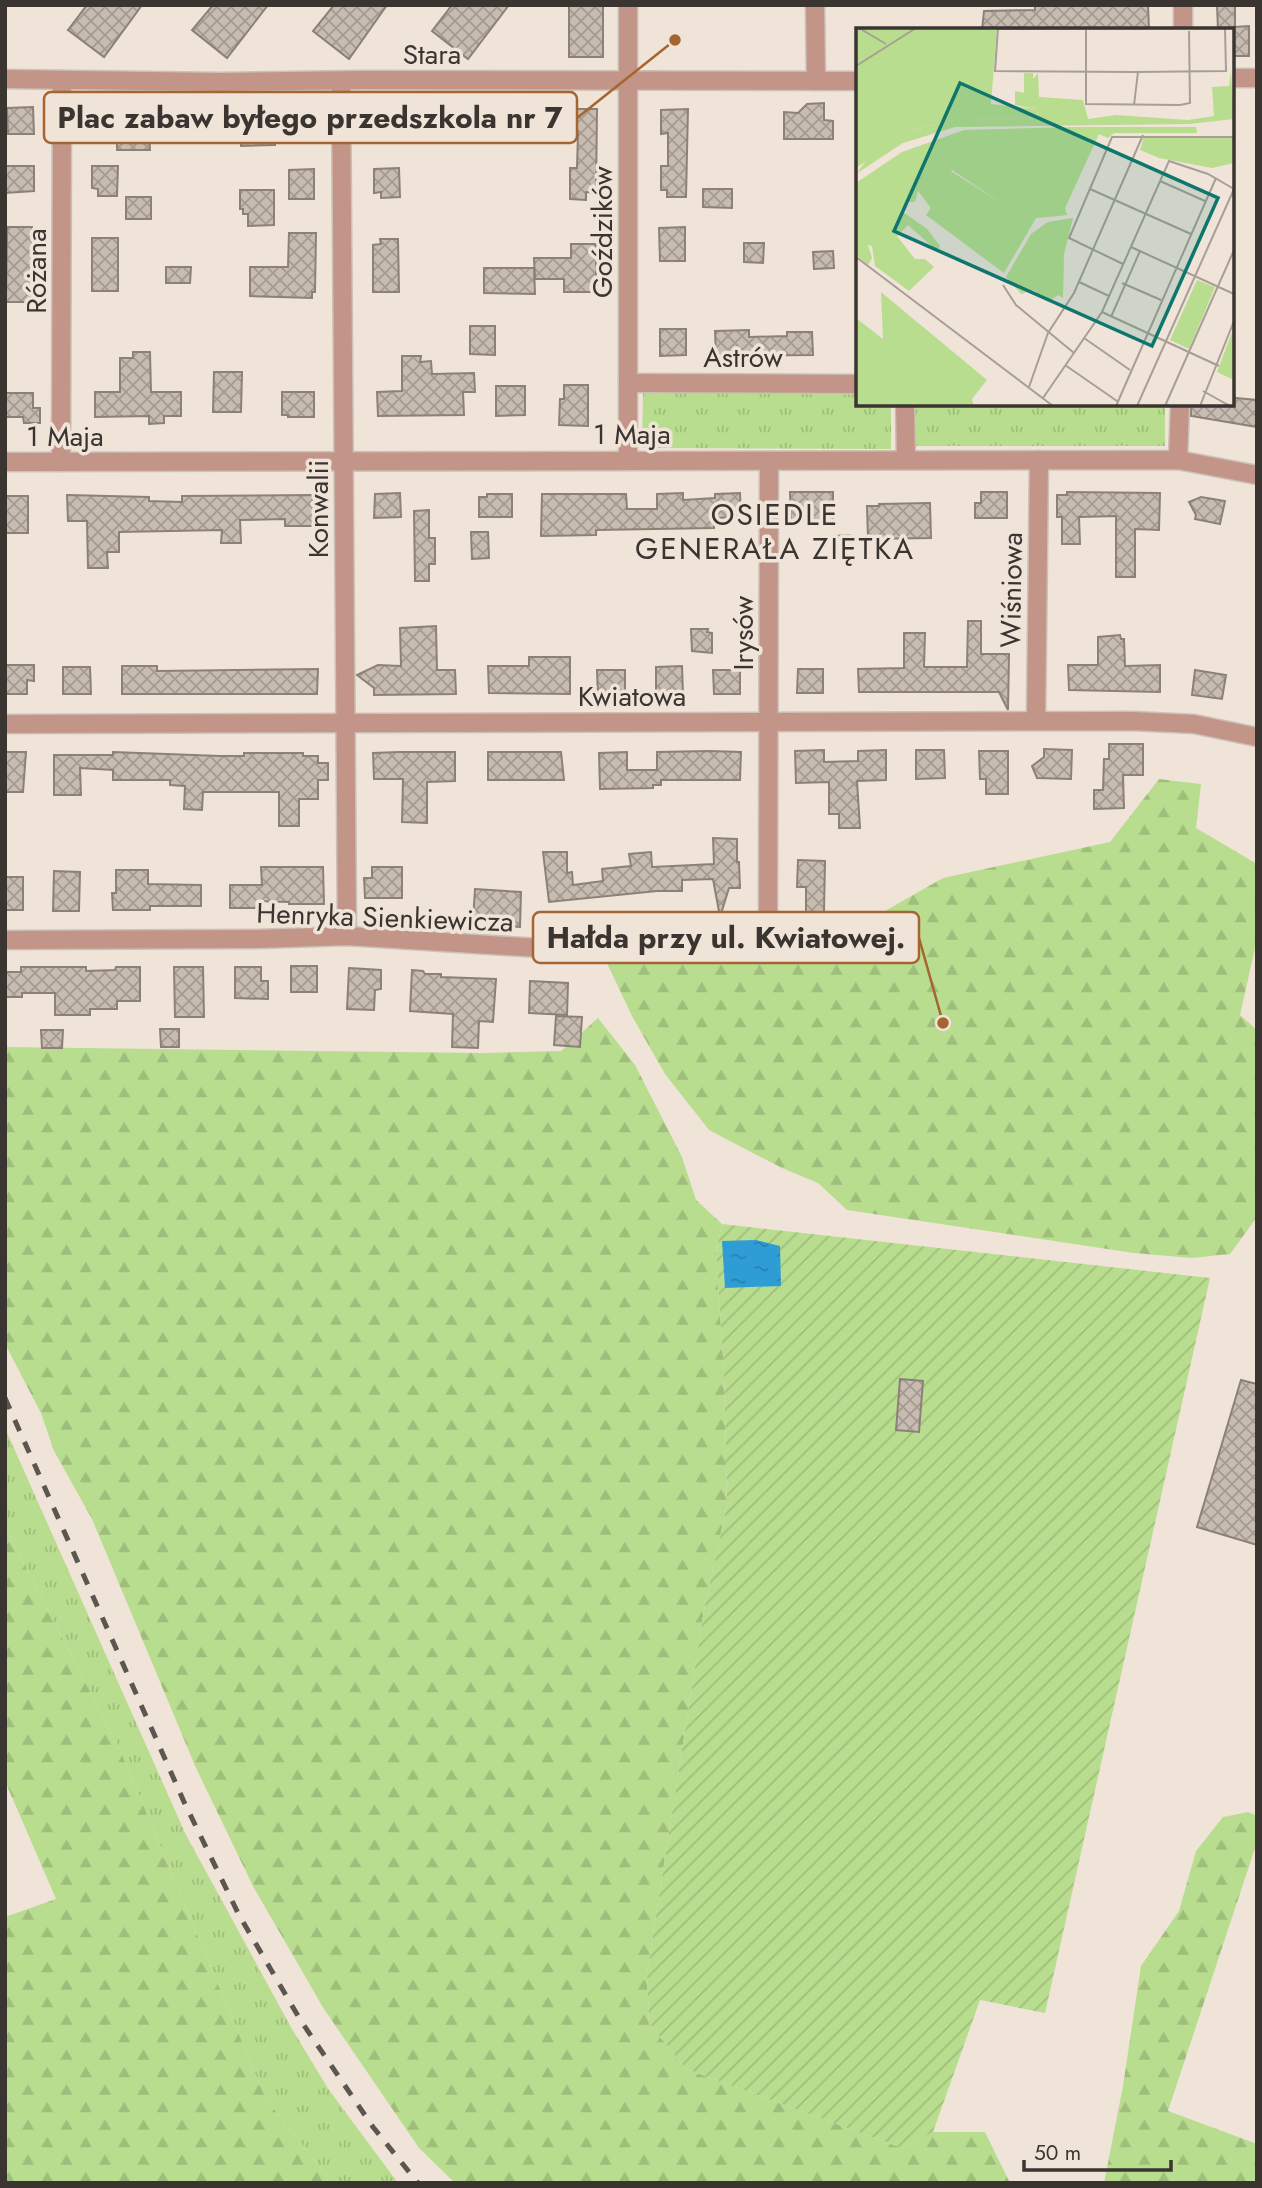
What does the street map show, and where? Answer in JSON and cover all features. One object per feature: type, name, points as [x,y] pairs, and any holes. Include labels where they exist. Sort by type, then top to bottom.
[{"type":"street","name":"Goździków","points":[[628,5],[628,460]]},
{"type":"street","points":[[815,5],[816,81]]},
{"type":"street","points":[[1183,5],[1183,28]]},
{"type":"street","points":[[1234,78],[1257,78]]},
{"type":"street","name":"Stara","points":[[5,79],[856,80]]},
{"type":"street","name":"Różana","points":[[61,462],[62,80]]},
{"type":"street","name":"Konwalii","points":[[341,81],[347,936]]},
{"type":"street","name":"Astrów","points":[[628,383],[856,384]]},
{"type":"street","points":[[905,406],[906,460]]},
{"type":"street","points":[[1178,460],[1180,406]]},
{"type":"street","name":"Wiśniowa","points":[[1036,720],[1039,460]]},
{"type":"street","name":"1 Maja","points":[[5,462],[1178,460],[1257,475]]},
{"type":"street","name":"Irysów","points":[[769,461],[769,722]]},
{"type":"street","name":"Kwiatowa","points":[[5,724],[1036,720],[1194,724],[1257,737]]},
{"type":"street","name":"Henryka Sienkiewicza","points":[[5,940],[347,936],[588,951],[748,935],[760,931],[768,918],[769,722]]},
{"type":"green space","points":[[643,392],[856,393],[856,406],[891,406],[891,449],[642,448]]},
{"type":"green space","points":[[915,406],[1165,406],[1165,446],[915,446]]},
{"type":"green space","points":[[1159,779],[1201,784],[1196,828],[1257,864],[1257,939],[1240,1015],[1257,1030],[1257,1217],[1230,1254],[1192,1258],[1134,1253],[847,1210],[818,1183],[782,1168],[709,1130],[665,1074],[632,1016],[606,961],[742,948],[773,934],[885,911],[943,878],[1110,842]]},
{"type":"green space","points":[[598,1018],[635,1065],[682,1157],[696,1200],[722,1224],[716,1253],[724,1372],[727,1505],[704,1610],[647,1973],[649,2023],[686,2069],[902,2148],[933,2132],[985,2132],[1010,2183],[455,2183],[419,2148],[324,2009],[254,1888],[196,1768],[92,1519],[54,1451],[41,1413],[5,1344],[5,1047],[483,1053],[561,1051]]},
{"type":"green space","points":[[722,1224],[1210,1278],[1045,2013],[980,2000],[933,2132],[902,2148],[686,2069],[649,2023],[647,1973],[704,1610],[727,1505],[724,1372],[716,1253]]},
{"type":"green space","points":[[5,1428],[186,1835],[292,2029],[329,2090],[398,2183],[333,2183],[266,2099],[121,1752],[5,1527]]},
{"type":"green space","points":[[5,1527],[121,1752],[266,2099],[333,2183],[5,2183],[5,1917],[56,1899],[5,1781]]},
{"type":"green space","points":[[1248,1812],[1257,1816],[1257,1842],[1168,2111],[1257,2144],[1257,2183],[1104,2183],[1123,2086],[1141,1966],[1179,1911],[1196,1851],[1223,1817]]},
{"type":"water","points":[[756,1240],[780,1246],[781,1286],[725,1288],[722,1241]]},
{"type":"building","points":[[87,5],[142,5],[104,57],[68,30]]},
{"type":"building","points":[[213,5],[268,5],[227,58],[192,30]]},
{"type":"building","points":[[334,5],[387,5],[349,59],[313,31]]},
{"type":"building","points":[[452,5],[509,5],[468,59],[432,31]]},
{"type":"building","points":[[569,5],[603,5],[603,57],[569,57]]},
{"type":"building","points":[[1035,5],[1148,5],[1149,28],[982,28],[984,11],[1035,10]]},
{"type":"building","points":[[1217,5],[1235,5],[1235,27],[1249,26],[1249,56],[1234,56],[1234,28],[1218,28]]},
{"type":"building","points":[[824,103],[824,120],[833,121],[833,139],[784,139],[784,112],[798,113],[807,104]]},
{"type":"building","points":[[33,107],[34,134],[8,134],[7,108]]},
{"type":"building","points":[[571,109],[597,109],[596,193],[586,192],[586,200],[570,199],[570,168],[577,168],[578,133],[571,134]]},
{"type":"building","points":[[688,109],[686,197],[667,197],[667,190],[661,190],[661,166],[668,166],[668,133],[661,134],[661,110]]},
{"type":"building","points":[[274,123],[275,145],[241,146],[241,124]]},
{"type":"building","points":[[117,131],[149,131],[150,150],[117,150]]},
{"type":"building","points":[[5,166],[34,166],[34,191],[5,193]]},
{"type":"building","points":[[92,166],[118,166],[117,196],[98,196],[98,189],[92,188]]},
{"type":"building","points":[[399,168],[400,197],[381,198],[381,192],[374,193],[374,169]]},
{"type":"building","points":[[314,169],[314,199],[289,199],[289,170]]},
{"type":"building","points":[[703,189],[732,189],[732,208],[703,207]]},
{"type":"building","points":[[240,190],[274,190],[274,225],[248,226],[248,214],[243,214],[243,209],[240,209]]},
{"type":"building","points":[[126,197],[151,197],[151,219],[126,219]]},
{"type":"building","points":[[7,227],[32,227],[33,302],[6,302]]},
{"type":"building","points":[[685,227],[685,261],[660,261],[659,228]]},
{"type":"building","points":[[289,233],[316,233],[315,292],[312,292],[312,298],[250,296],[250,267],[288,267]]},
{"type":"building","points":[[92,238],[118,238],[118,291],[92,291]]},
{"type":"building","points":[[380,239],[398,239],[399,292],[373,292],[373,245],[381,244]]},
{"type":"building","points":[[744,243],[764,243],[763,263],[744,262]]},
{"type":"building","points":[[571,244],[596,244],[596,292],[564,292],[564,279],[535,279],[534,258],[571,258]]},
{"type":"building","points":[[833,251],[834,268],[814,269],[813,252]]},
{"type":"building","points":[[166,267],[191,267],[190,283],[166,283]]},
{"type":"building","points":[[484,268],[534,268],[535,294],[484,293]]},
{"type":"building","points":[[470,326],[495,326],[495,355],[470,354]]},
{"type":"building","points":[[660,329],[686,329],[686,355],[660,356]]},
{"type":"building","points":[[749,330],[749,337],[812,332],[813,355],[716,356],[715,331]]},
{"type":"building","points":[[133,352],[150,352],[151,392],[181,392],[181,416],[164,416],[164,423],[149,424],[149,416],[95,417],[95,392],[120,392],[120,358],[133,358]]},
{"type":"building","points":[[402,356],[421,356],[420,362],[431,361],[432,374],[474,373],[475,392],[463,392],[464,415],[378,416],[377,392],[402,391]]},
{"type":"building","points":[[214,372],[242,372],[241,412],[213,412]]},
{"type":"building","points":[[564,385],[588,385],[588,426],[559,425],[560,399],[564,399]]},
{"type":"building","points":[[496,386],[525,386],[525,415],[496,416]]},
{"type":"building","points":[[282,392],[314,392],[314,417],[282,415]]},
{"type":"building","points":[[5,393],[33,393],[33,408],[40,408],[40,423],[24,423],[23,417],[5,417]]},
{"type":"building","points":[[1234,398],[1257,400],[1257,427],[1191,416],[1191,406],[1234,406]]},
{"type":"building","points":[[790,492],[833,492],[833,520],[791,520]]},
{"type":"building","points":[[981,492],[1007,492],[1007,518],[975,518],[975,503],[981,503]]},
{"type":"building","points":[[1067,492],[1160,493],[1159,530],[1135,529],[1135,577],[1116,577],[1116,516],[1079,517],[1080,544],[1062,544],[1062,517],[1057,517],[1057,495],[1067,495]]},
{"type":"building","points":[[400,493],[401,517],[374,518],[375,494]]},
{"type":"building","points":[[683,493],[683,500],[740,493],[741,517],[714,518],[714,528],[596,530],[596,535],[541,536],[542,494],[626,494],[627,509],[657,509],[657,494]]},
{"type":"building","points":[[487,494],[512,494],[512,517],[479,517],[479,497],[487,497]]},
{"type":"building","points":[[67,495],[149,497],[149,501],[182,502],[182,496],[315,495],[315,526],[285,526],[285,519],[240,520],[241,543],[221,543],[222,530],[119,532],[119,552],[107,552],[108,568],[88,568],[87,521],[68,521]]},
{"type":"building","points":[[5,496],[28,496],[28,533],[6,533]]},
{"type":"building","points":[[1201,497],[1225,501],[1220,524],[1195,519],[1196,515],[1189,502]]},
{"type":"building","points":[[930,503],[931,538],[868,539],[867,506]]},
{"type":"building","points":[[429,510],[429,538],[435,538],[435,564],[429,564],[429,581],[415,581],[414,511]]},
{"type":"building","points":[[471,532],[488,532],[489,558],[472,559]]},
{"type":"building","points":[[850,535],[851,553],[835,553],[835,536]]},
{"type":"building","points":[[968,621],[981,621],[981,654],[1009,654],[1008,710],[999,692],[859,692],[858,669],[904,668],[904,633],[925,633],[924,667],[967,667]]},
{"type":"building","points":[[436,626],[437,670],[455,670],[456,694],[374,695],[374,688],[357,675],[378,665],[401,666],[400,628]]},
{"type":"building","points":[[691,629],[708,629],[707,632],[712,633],[712,653],[692,651]]},
{"type":"building","points":[[1120,635],[1121,639],[1124,639],[1125,666],[1160,665],[1160,692],[1069,690],[1068,665],[1098,665],[1098,637]]},
{"type":"building","points":[[529,657],[570,657],[570,694],[489,693],[488,666],[529,666]]},
{"type":"building","points":[[5,665],[34,665],[34,681],[27,680],[27,694],[5,694]]},
{"type":"building","points":[[122,666],[157,666],[157,671],[318,669],[317,694],[122,694]]},
{"type":"building","points":[[682,666],[683,694],[656,694],[656,667]]},
{"type":"building","points":[[63,667],[90,667],[91,694],[63,694]]},
{"type":"building","points":[[798,669],[823,669],[823,693],[797,693]]},
{"type":"building","points":[[597,670],[625,670],[625,696],[598,696]]},
{"type":"building","points":[[713,670],[740,670],[740,694],[714,694]]},
{"type":"building","points":[[1195,670],[1226,675],[1222,699],[1192,695]]},
{"type":"building","points":[[1109,744],[1143,744],[1143,775],[1123,775],[1124,808],[1094,809],[1094,790],[1103,790],[1104,759],[1109,759]]},
{"type":"building","points":[[1044,749],[1072,750],[1071,779],[1037,778],[1032,766],[1044,757]]},
{"type":"building","points":[[824,750],[824,762],[858,761],[858,751],[886,750],[886,780],[857,781],[860,828],[839,828],[839,814],[829,814],[829,782],[796,783],[795,751]]},
{"type":"building","points":[[916,750],[944,750],[945,778],[916,779]]},
{"type":"building","points":[[979,751],[1008,751],[1008,794],[986,794],[986,779],[980,779]]},
{"type":"building","points":[[5,752],[26,752],[23,792],[5,792]]},
{"type":"building","points":[[113,752],[220,756],[244,756],[244,753],[303,753],[303,756],[318,756],[318,763],[328,763],[328,780],[318,780],[318,799],[299,799],[299,826],[279,826],[279,792],[203,792],[202,810],[184,809],[185,786],[170,785],[170,780],[113,780],[113,770],[80,768],[81,795],[54,795],[54,755],[113,755]]},
{"type":"building","points":[[455,752],[455,781],[427,782],[427,823],[402,822],[403,779],[374,779],[373,753]]},
{"type":"building","points":[[488,752],[561,752],[564,780],[488,780]]},
{"type":"building","points":[[627,752],[627,770],[657,770],[657,752],[741,752],[740,780],[661,780],[661,785],[653,785],[653,788],[600,789],[599,753]]},
{"type":"building","points":[[713,838],[737,839],[740,888],[729,888],[720,917],[713,879],[682,880],[682,891],[549,902],[543,852],[567,852],[567,873],[572,872],[573,885],[603,881],[602,869],[631,866],[629,854],[651,852],[652,867],[714,864]]},
{"type":"building","points":[[798,860],[825,861],[824,912],[806,912],[806,887],[797,887]]},
{"type":"building","points":[[261,867],[323,867],[324,904],[257,901],[257,908],[230,908],[230,885],[262,885]]},
{"type":"building","points":[[372,867],[402,867],[402,898],[365,898],[364,878],[372,878]]},
{"type":"building","points":[[116,870],[148,870],[148,884],[201,885],[201,906],[150,906],[150,910],[113,910],[112,893],[116,893]]},
{"type":"building","points":[[54,871],[80,872],[79,911],[53,911]]},
{"type":"building","points":[[5,877],[23,877],[23,910],[5,910]]},
{"type":"building","points":[[475,889],[521,892],[520,927],[501,926],[501,922],[473,920]]},
{"type":"building","points":[[291,966],[317,966],[317,992],[291,992]]},
{"type":"building","points":[[21,967],[86,967],[86,971],[140,967],[140,1001],[117,1001],[117,1009],[90,1009],[90,1015],[55,1015],[55,993],[22,993],[22,997],[5,997],[5,972],[21,972]]},
{"type":"building","points":[[174,967],[203,967],[204,1017],[175,1017]]},
{"type":"building","points":[[235,967],[261,967],[261,981],[268,981],[268,999],[235,998]]},
{"type":"building","points":[[349,968],[381,970],[381,989],[375,990],[374,1010],[347,1009]]},
{"type":"building","points":[[412,970],[423,971],[425,974],[441,974],[441,977],[496,979],[493,1022],[479,1021],[478,1048],[452,1047],[453,1014],[410,1011]]},
{"type":"building","points":[[530,981],[568,983],[567,1015],[529,1013]]},
{"type":"building","points":[[556,1016],[582,1017],[580,1047],[554,1045]]},
{"type":"building","points":[[160,1029],[179,1029],[179,1047],[161,1047]]},
{"type":"building","points":[[41,1030],[63,1030],[62,1048],[42,1048]]},
{"type":"building","points":[[900,1379],[923,1381],[919,1432],[896,1430]]},
{"type":"building","points":[[1241,1380],[1257,1384],[1257,1545],[1197,1527]]},
{"type":"railway","points":[[5,1398],[185,1804],[239,1915],[301,2021],[373,2127],[418,2183]]},
{"type":"place","name":"Plac zabaw byłego przedszkola nr 7","points":[[675,40]]},
{"type":"place","name":"Hałda przy ul. Kwiatowej.","points":[[943,1023]]},
{"type":"district","name":"OSIEDLE GENERAŁA ZIĘTKA","points":[[775,532]]}]
